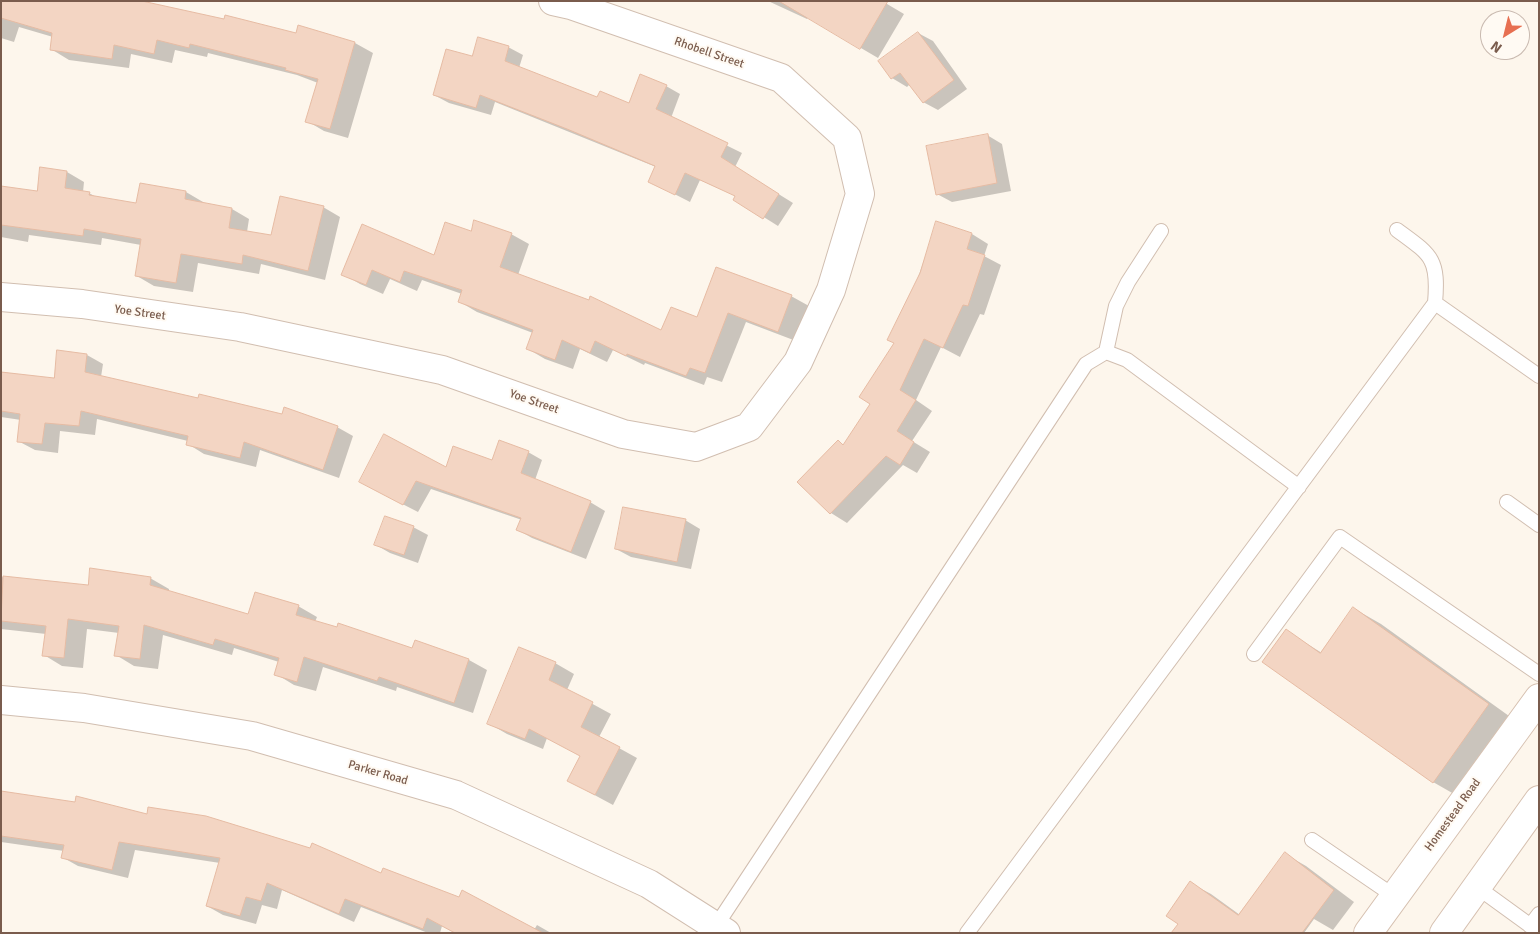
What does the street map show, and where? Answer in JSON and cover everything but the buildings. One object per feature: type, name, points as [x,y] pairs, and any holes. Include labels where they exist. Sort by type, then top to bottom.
[{"type":"street","name":"Rhobell Street","points":[[553,1],[781,78],[847,138]]},
{"type":"street","name":"Yoe Street","points":[[1,297],[82,304],[240,327],[442,370],[623,434],[696,447],[749,427],[798,362],[831,290],[860,194],[847,138]]},
{"type":"street","name":"Homestead Road","points":[[1368,933],[1539,698]]},
{"type":"street","name":"Parker Road","points":[[1,700],[84,708],[252,736],[456,795],[649,884],[721,930]]},
{"type":"street","points":[[1444,933],[1539,800]]},
{"type":"lane","points":[[967,933],[1435,303],[1436,287],[1433,264],[1427,252],[1397,230]]},
{"type":"lane","points":[[721,930],[1086,364],[1106,352],[1116,306],[1128,282],[1161,231]]},
{"type":"lane","points":[[1435,303],[1539,376]]},
{"type":"lane","points":[[1106,352],[1127,360],[1299,487]]},
{"type":"lane","points":[[1507,502],[1539,525]]},
{"type":"lane","points":[[1254,654],[1340,537],[1539,674]]},
{"type":"lane","points":[[1312,840],[1394,896]]},
{"type":"lane","points":[[1477,886],[1536,924]]}]
